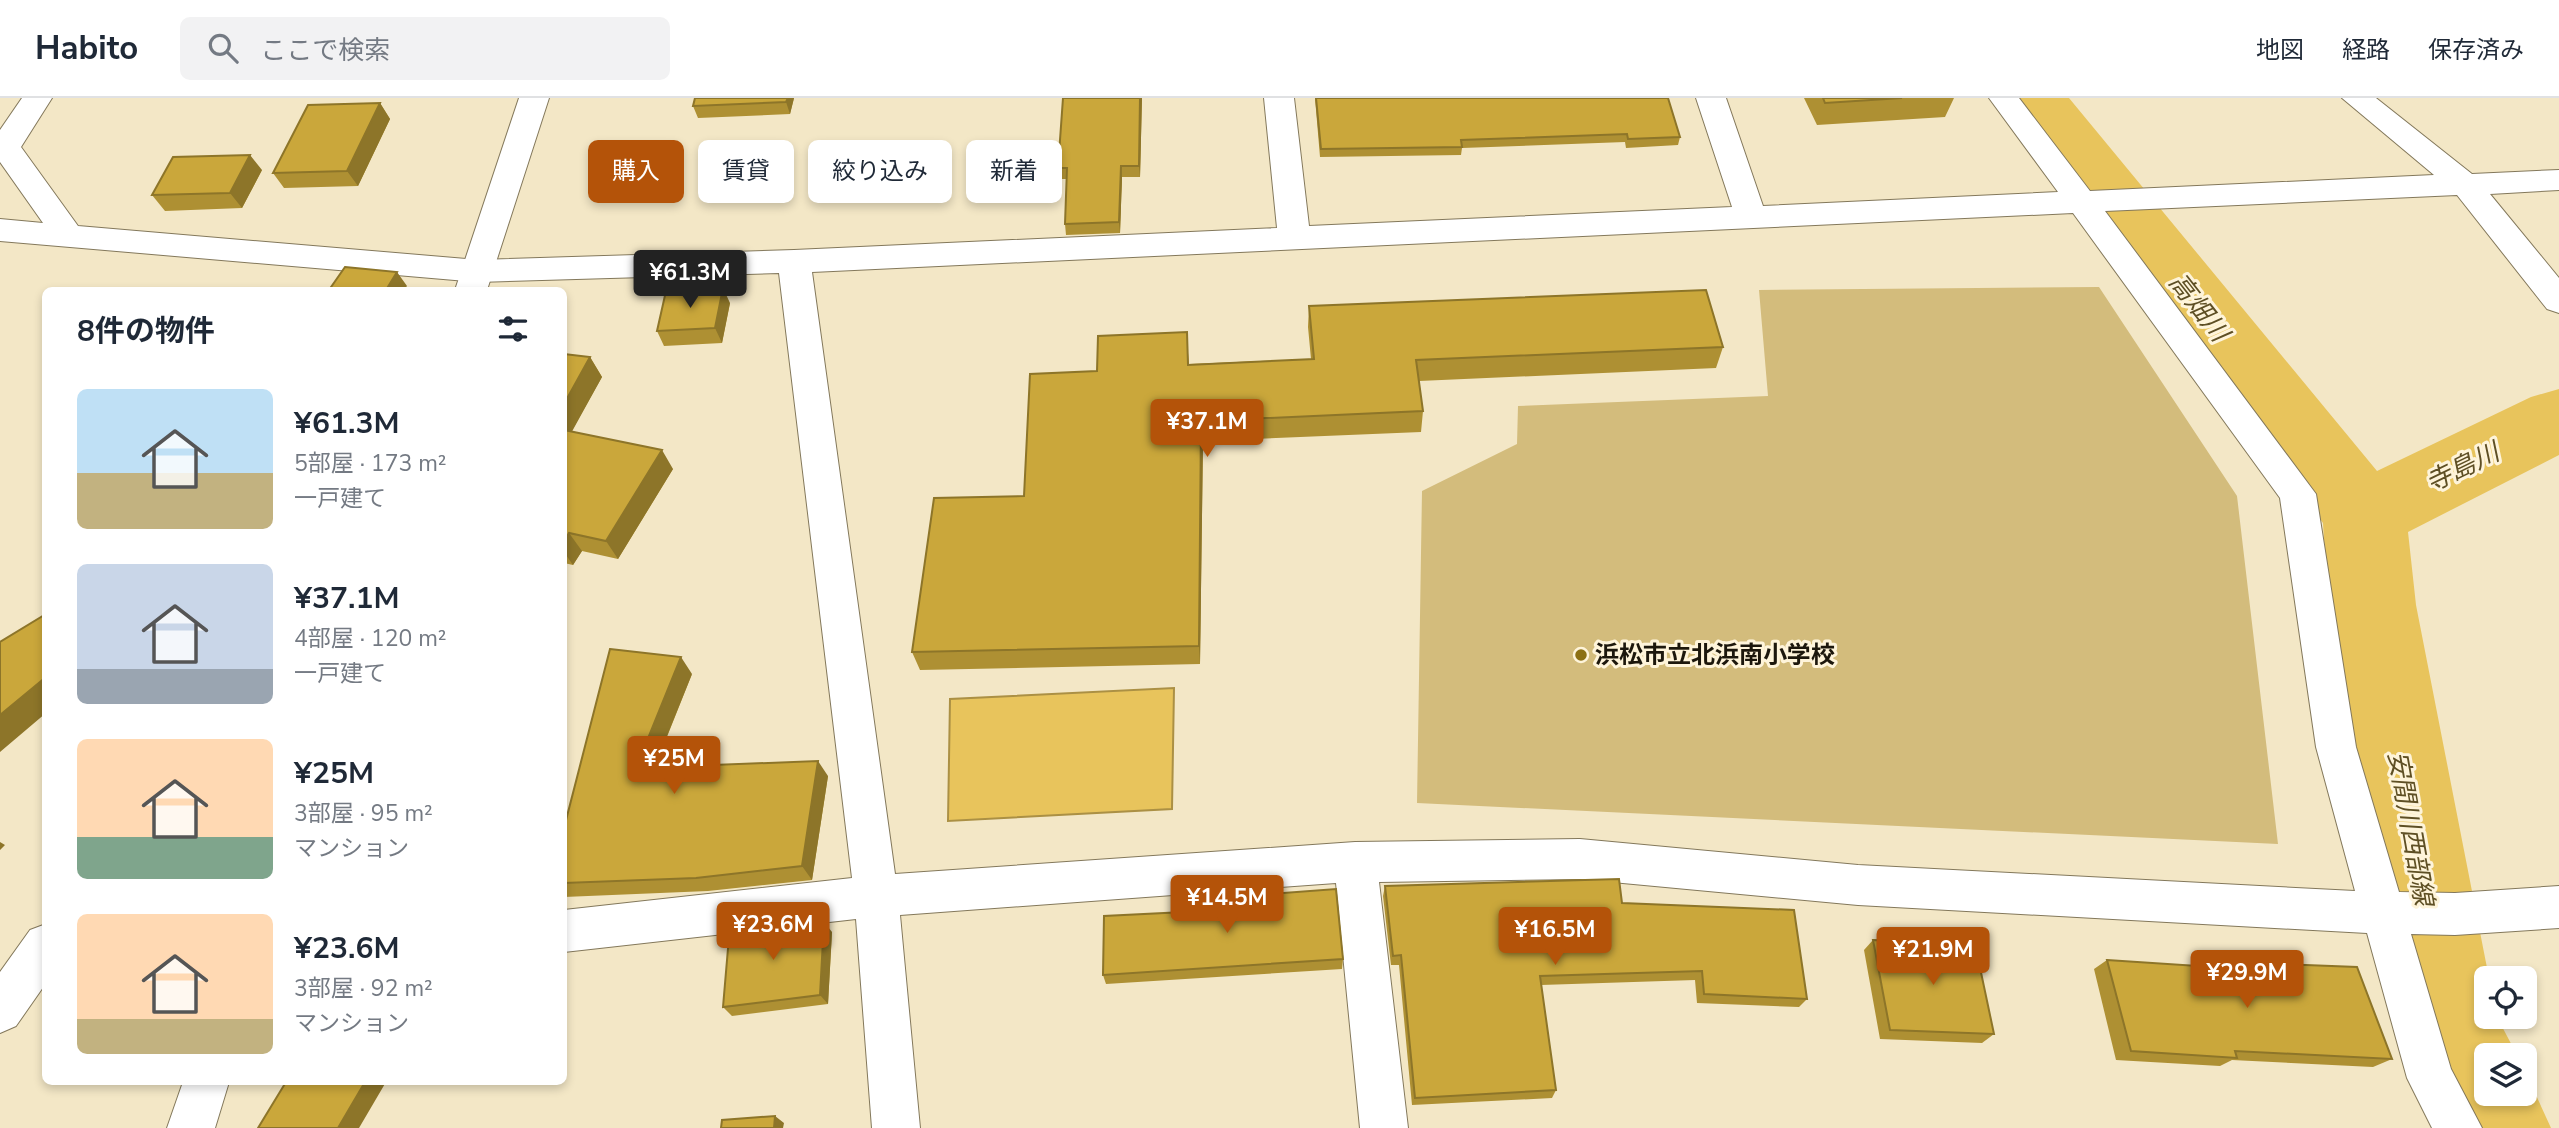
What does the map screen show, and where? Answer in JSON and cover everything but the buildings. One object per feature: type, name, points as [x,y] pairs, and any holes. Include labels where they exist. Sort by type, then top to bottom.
[{"type":"street","points":[[37,98],[3,144],[68,235]]},
{"type":"street","points":[[475,281],[534,98]]},
{"type":"street","points":[[1279,98],[1294,238]]},
{"type":"street","points":[[1711,98],[1751,215]]},
{"type":"street","points":[[2004,98],[2104,201],[2298,494],[2336,747],[2391,912],[2430,1078],[2458,1128]]},
{"type":"street","points":[[2357,98],[2465,184],[2559,301]]},
{"type":"street","points":[[0,230],[68,235],[475,281],[794,261],[2559,180]]},
{"type":"street","points":[[794,261],[876,896],[896,1128]]},
{"type":"street","points":[[567,931],[876,896],[1356,862],[1580,859],[1858,885],[2391,912],[2455,914],[2559,907]]},
{"type":"street","points":[[1356,862],[1384,1128]]},
{"type":"street","points":[[0,1010],[42,951]]},
{"type":"street","points":[[191,1128],[205,1085]]},
{"type":"shaded area","points":[[2099,287],[2237,496],[2278,844],[1417,803],[1422,491],[1517,444],[1518,406],[1768,396],[1759,290]]},
{"type":"shaded area","points":[[1174,688],[1172,809],[948,821],[950,699]]},
{"type":"waterway","name":"高畑川","points":[[2033,98],[2364,515]]},
{"type":"waterway","name":"寺島川","points":[[2364,515],[2559,419]]},
{"type":"waterway","name":"安間川西部線","points":[[2364,515],[2372,605],[2446,1027],[2497,1128]]},
{"type":"place","name":"浜松市立北浜南小学校","points":[[1581,655]]}]
